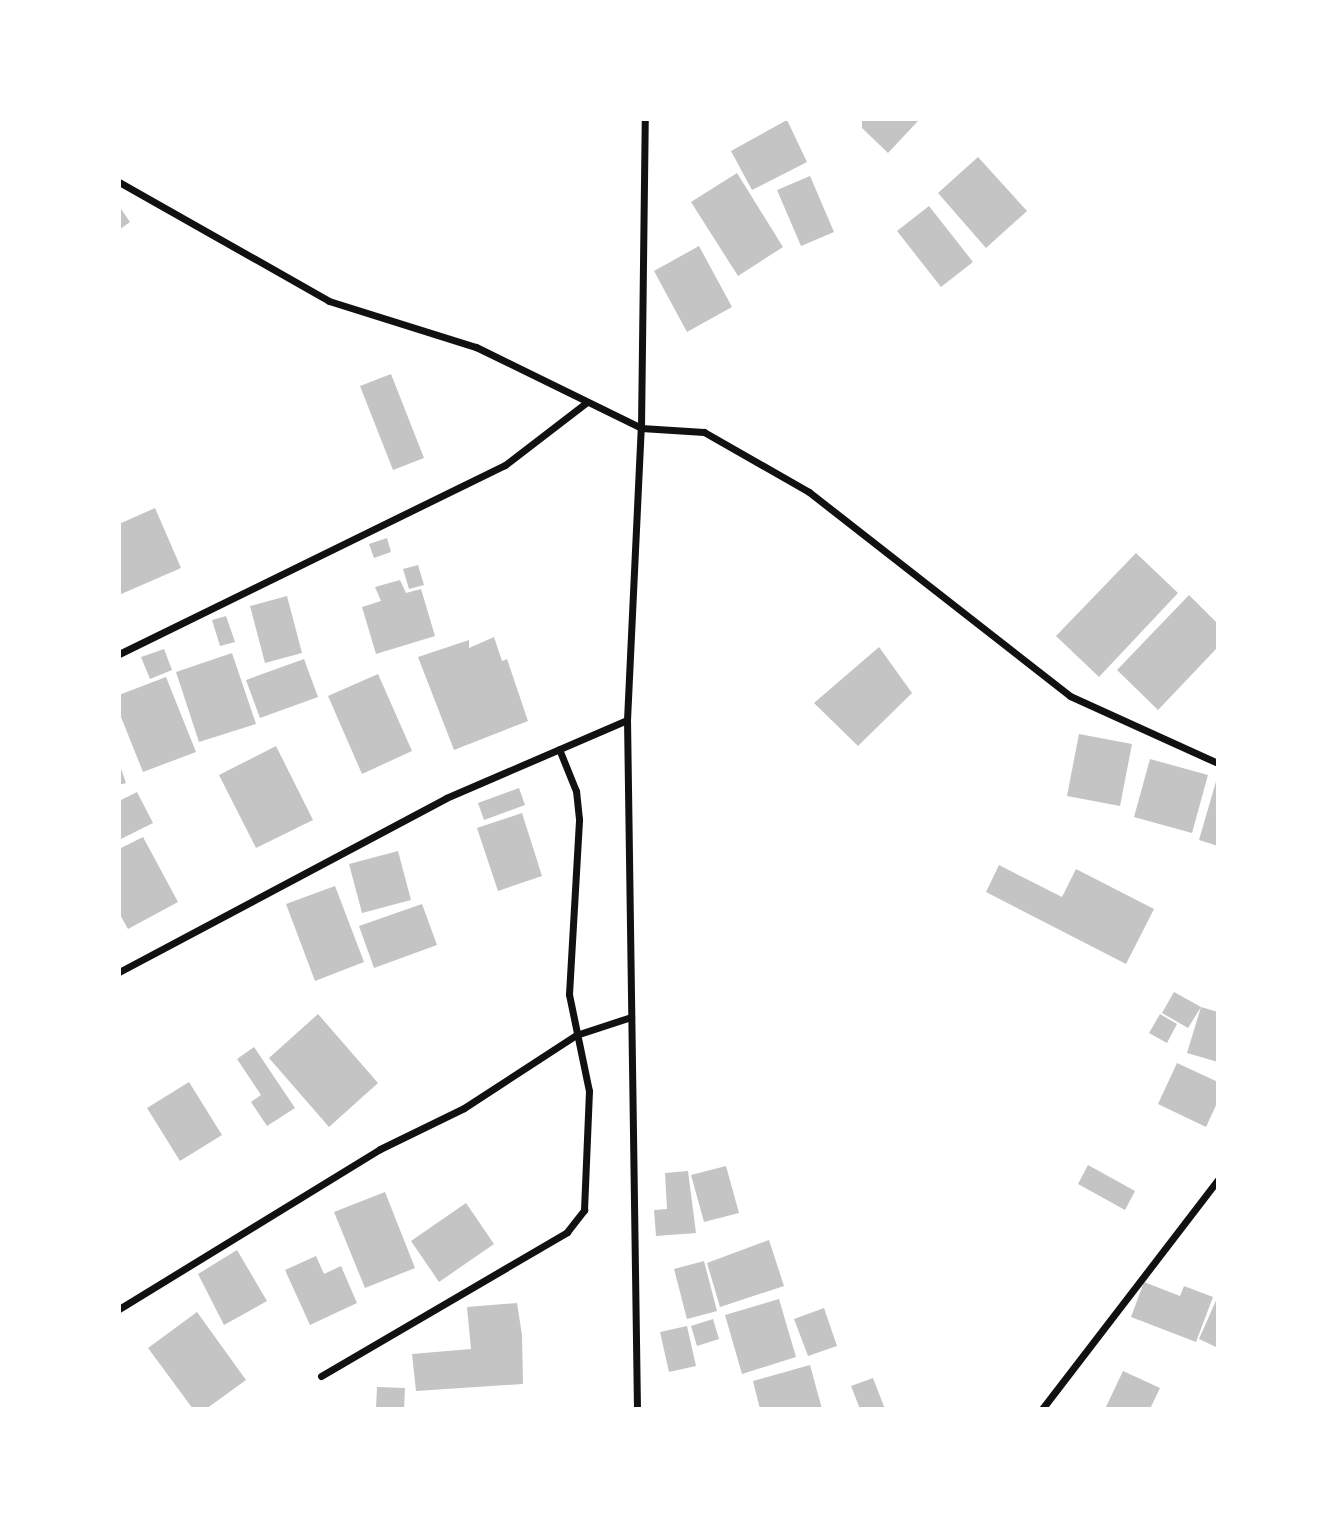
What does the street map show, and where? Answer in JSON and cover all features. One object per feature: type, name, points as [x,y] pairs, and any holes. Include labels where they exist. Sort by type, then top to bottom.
[{"type":"street","points":[[637,1409],[627,720],[641,428],[645,119]]},
{"type":"street","points":[[119,181],[329,301],[476,347],[641,428],[704,432],[809,492],[1070,696],[1218,764]]},
{"type":"street","points":[[119,654],[505,465],[587,402]]},
{"type":"street","points":[[119,972],[446,798],[627,720]]},
{"type":"street","points":[[321,1377],[567,1232],[584,1210],[589,1091],[569,994],[579,818],[576,791],[559,750]]},
{"type":"street","points":[[119,1310],[380,1149],[464,1108],[576,1035],[631,1017]]},
{"type":"street","points":[[1042,1409],[1218,1180]]},
{"type":"building","points":[[862,119],[918,121],[888,153],[862,128]]},
{"type":"building","points":[[787,120],[807,162],[752,190],[731,151]]},
{"type":"building","points":[[978,157],[1027,211],[986,248],[938,193]]},
{"type":"building","points":[[737,173],[783,247],[738,276],[691,202]]},
{"type":"building","points":[[810,176],[834,232],[801,246],[777,190]]},
{"type":"building","points":[[119,206],[130,222],[119,230]]},
{"type":"building","points":[[929,206],[973,262],[941,287],[897,231]]},
{"type":"building","points":[[699,246],[732,307],[687,332],[654,271]]},
{"type":"building","points":[[391,374],[424,458],[393,470],[360,386]]},
{"type":"building","points":[[155,508],[181,568],[119,595],[119,524]]},
{"type":"building","points":[[387,538],[391,552],[374,558],[369,544]]},
{"type":"building","points":[[1136,553],[1178,593],[1099,677],[1056,636]]},
{"type":"building","points":[[418,565],[424,585],[409,589],[403,569]]},
{"type":"building","points":[[400,580],[406,593],[421,589],[435,636],[376,654],[362,607],[381,601],[375,587]]},
{"type":"building","points":[[1189,595],[1218,624],[1218,647],[1158,710],[1117,670]]},
{"type":"building","points":[[287,596],[302,653],[265,663],[250,606]]},
{"type":"building","points":[[226,616],[235,642],[220,646],[212,620]]},
{"type":"building","points":[[494,637],[502,661],[507,659],[528,721],[454,750],[418,657],[469,640],[469,648]]},
{"type":"building","points":[[879,647],[912,693],[858,746],[814,703]]},
{"type":"building","points":[[164,649],[172,670],[150,679],[141,657]]},
{"type":"building","points":[[232,653],[256,724],[199,742],[176,672]]},
{"type":"building","points":[[304,659],[318,697],[260,718],[246,680]]},
{"type":"building","points":[[378,674],[412,751],[362,774],[328,696]]},
{"type":"building","points":[[166,677],[196,752],[143,772],[119,712],[119,695]]},
{"type":"building","points":[[1079,734],[1132,744],[1120,806],[1067,796]]},
{"type":"building","points":[[276,746],[313,820],[256,848],[219,775]]},
{"type":"building","points":[[1150,759],[1208,775],[1192,833],[1134,817]]},
{"type":"building","points":[[119,763],[126,783],[119,785]]},
{"type":"building","points":[[1218,778],[1218,846],[1199,840]]},
{"type":"building","points":[[519,788],[525,805],[484,820],[478,803]]},
{"type":"building","points":[[137,792],[153,823],[119,840],[119,801]]},
{"type":"building","points":[[522,813],[542,876],[498,891],[477,828]]},
{"type":"building","points":[[143,837],[178,902],[128,929],[119,913],[119,849]]},
{"type":"building","points":[[398,851],[411,900],[362,913],[349,864]]},
{"type":"building","points":[[999,865],[1062,897],[1076,869],[1154,909],[1126,964],[986,892]]},
{"type":"building","points":[[335,886],[364,962],[315,981],[286,904]]},
{"type":"building","points":[[422,904],[437,945],[374,968],[359,926]]},
{"type":"building","points":[[1174,992],[1201,1007],[1188,1028],[1162,1013]]},
{"type":"building","points":[[1201,1007],[1218,1012],[1218,1062],[1187,1053]]},
{"type":"building","points":[[318,1014],[378,1083],[329,1127],[269,1058]]},
{"type":"building","points":[[1160,1014],[1177,1024],[1167,1043],[1149,1033]]},
{"type":"building","points":[[254,1047],[295,1108],[267,1126],[251,1102],[261,1095],[237,1059]]},
{"type":"building","points":[[1177,1063],[1218,1082],[1218,1101],[1206,1127],[1158,1104]]},
{"type":"building","points":[[189,1082],[222,1135],[180,1161],[147,1108]]},
{"type":"building","points":[[1088,1165],[1135,1191],[1125,1210],[1078,1184]]},
{"type":"building","points":[[726,1166],[739,1213],[704,1222],[691,1175]]},
{"type":"building","points":[[688,1171],[696,1233],[656,1236],[654,1210],[667,1209],[665,1173]]},
{"type":"building","points":[[385,1192],[415,1268],[365,1288],[334,1212]]},
{"type":"building","points":[[466,1203],[494,1244],[439,1282],[411,1241]]},
{"type":"building","points":[[769,1240],[784,1286],[720,1307],[707,1263]]},
{"type":"building","points":[[237,1250],[267,1301],[224,1325],[198,1274]]},
{"type":"building","points":[[316,1256],[324,1274],[341,1266],[357,1303],[310,1325],[285,1270]]},
{"type":"building","points":[[704,1261],[717,1311],[687,1319],[674,1269]]},
{"type":"building","points":[[1144,1282],[1180,1296],[1184,1286],[1213,1297],[1196,1342],[1131,1317]]},
{"type":"building","points":[[1218,1296],[1218,1348],[1199,1339]]},
{"type":"building","points":[[779,1299],[796,1357],[742,1374],[725,1315]]},
{"type":"building","points":[[517,1303],[522,1335],[523,1384],[416,1391],[412,1354],[471,1349],[467,1307]]},
{"type":"building","points":[[824,1308],[837,1346],[808,1356],[794,1319]]},
{"type":"building","points":[[197,1312],[246,1380],[206,1409],[193,1409],[148,1348]]},
{"type":"building","points":[[713,1319],[719,1339],[697,1346],[691,1326]]},
{"type":"building","points":[[687,1326],[696,1366],[669,1372],[660,1332]]},
{"type":"building","points":[[810,1365],[822,1409],[760,1409],[753,1381]]},
{"type":"building","points":[[1123,1371],[1160,1388],[1150,1409],[1105,1409]]},
{"type":"building","points":[[873,1378],[885,1409],[860,1409],[851,1386]]},
{"type":"building","points":[[377,1387],[405,1388],[404,1409],[376,1409]]}]
